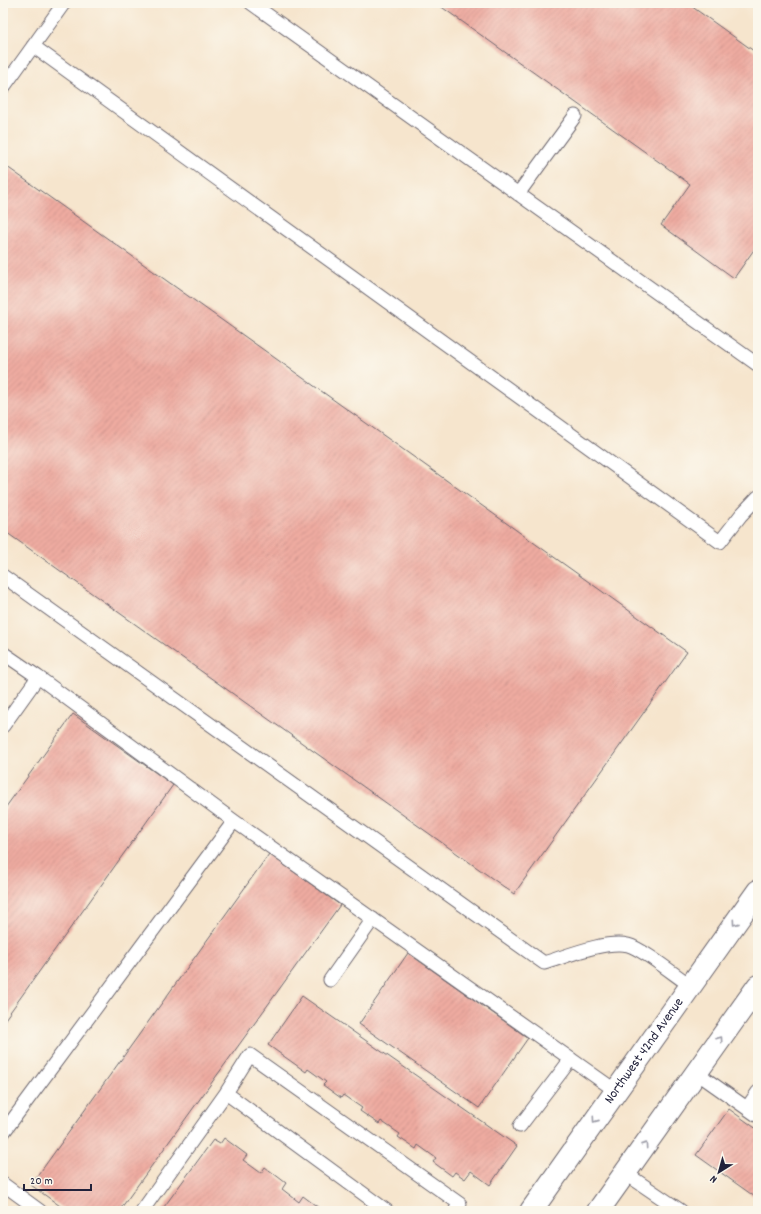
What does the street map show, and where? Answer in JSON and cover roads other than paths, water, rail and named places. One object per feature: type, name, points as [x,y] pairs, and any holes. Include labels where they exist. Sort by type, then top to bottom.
[{"type":"main road","name":"Northwest 42nd Avenue","points":[[530,1211],[758,891]]},
{"type":"main road","points":[[598,1211],[758,986]]},
{"type":"lane","points":[[3,88],[64,3]]},
{"type":"lane","points":[[251,3],[758,365]]},
{"type":"lane","points":[[33,46],[720,542],[741,515],[758,497]]},
{"type":"lane","points":[[518,194],[575,116]]},
{"type":"lane","points":[[3,576],[544,963],[592,948],[614,944],[629,946],[644,954],[691,986]]},
{"type":"lane","points":[[3,653],[234,821],[616,1090]]},
{"type":"lane","points":[[3,726],[38,677]]},
{"type":"lane","points":[[3,1133],[234,821]]},
{"type":"lane","points":[[330,980],[373,919]]},
{"type":"lane","points":[[142,1211],[226,1093],[250,1055],[460,1204],[455,1211]]},
{"type":"lane","points":[[520,1126],[571,1059]]},
{"type":"lane","points":[[696,1073],[758,1116]]},
{"type":"lane","points":[[747,1108],[758,1092]]},
{"type":"lane","points":[[226,1093],[387,1211]]},
{"type":"lane","points":[[625,1173],[681,1211]]},
{"type":"lane","points":[[3,1184],[40,1211]]}]
